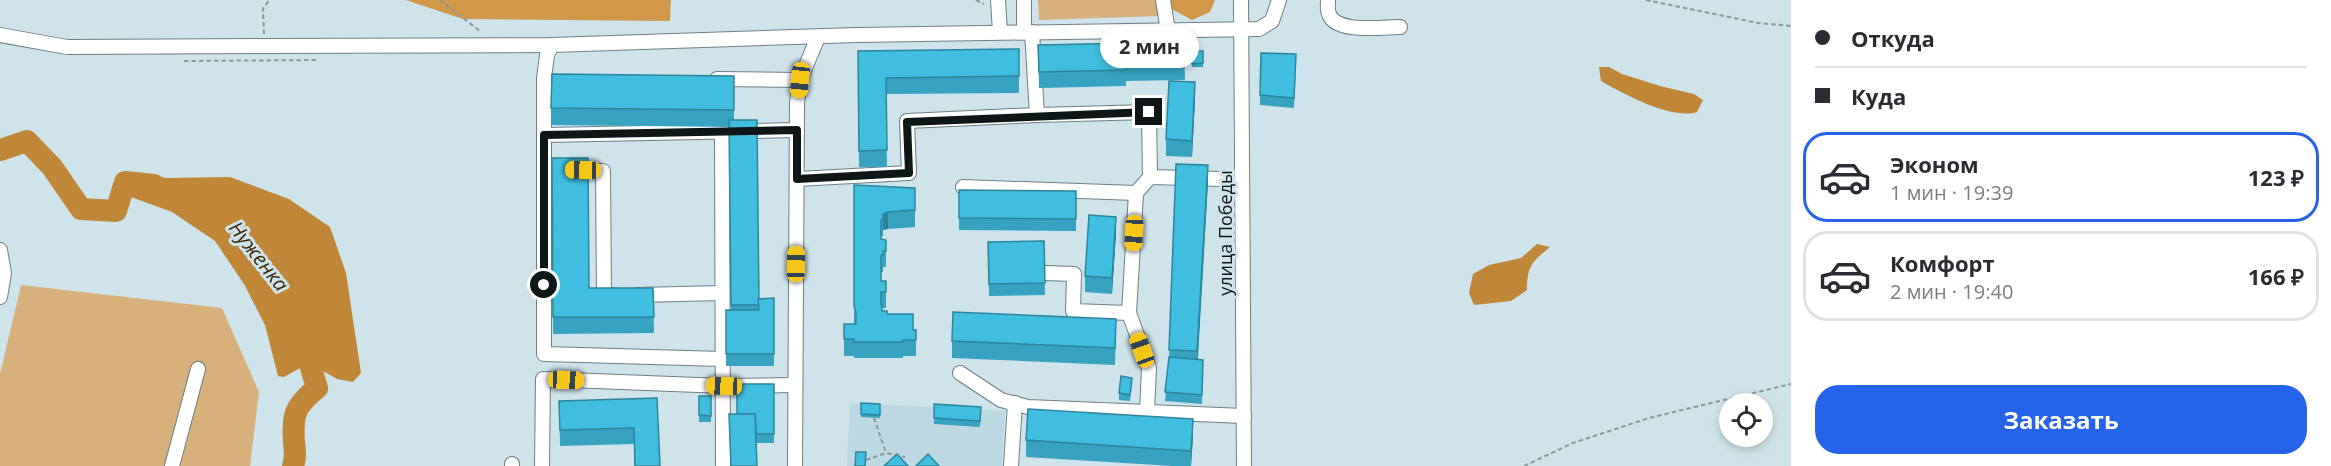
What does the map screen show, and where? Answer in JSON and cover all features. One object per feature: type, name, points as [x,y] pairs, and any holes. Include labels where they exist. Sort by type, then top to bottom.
[{"type":"street","points":[[998,0],[1000,32]]},
{"type":"street","points":[[1024,0],[1037,115]]},
{"type":"street","points":[[1163,0],[1168,31]]},
{"type":"street","name":"улица Победы","points":[[1241,0],[1244,466]]},
{"type":"street","points":[[0,35],[66,47],[552,45],[1000,32],[1259,29],[1272,21],[1279,0]]},
{"type":"street","points":[[1329,0],[1328,14],[1334,22],[1347,28],[1400,27]]},
{"type":"street","points":[[795,466],[797,130],[800,80],[818,37]]},
{"type":"street","points":[[552,45],[547,55],[550,78],[544,135],[544,354],[723,358]]},
{"type":"street","points":[[707,79],[800,80]]},
{"type":"street","points":[[797,179],[909,173],[907,122],[1149,112],[1150,177],[1136,193],[1129,313],[1149,368],[1147,412]]},
{"type":"street","points":[[544,135],[797,130]]},
{"type":"street","points":[[722,131],[723,466]]},
{"type":"street","points":[[544,169],[603,171],[604,295],[722,293]]},
{"type":"street","points":[[1150,177],[1222,179]]},
{"type":"street","points":[[963,187],[1136,193]]},
{"type":"street","points":[[0,250],[4,273],[0,297]]},
{"type":"street","points":[[1045,273],[1074,274],[1073,311],[1129,313]]},
{"type":"street","points":[[172,466],[198,369]]},
{"type":"street","points":[[960,373],[1001,400],[1028,407],[1244,416]]},
{"type":"street","points":[[542,466],[543,379],[724,386],[795,385]]},
{"type":"street","points":[[1011,466],[1015,404]]},
{"type":"path","points":[[269,0],[263,9],[264,37],[270,46]]},
{"type":"path","points":[[440,0],[498,44]]},
{"type":"path","points":[[1646,0],[1758,23],[1791,26]]},
{"type":"path","points":[[1524,466],[1573,443],[1648,418],[1791,384]]},
{"type":"path","points":[[874,418],[886,453]]},
{"type":"path","points":[[866,460],[886,453],[905,457]]},
{"type":"shaded area","points":[[406,0],[671,0],[670,21],[463,19]]},
{"type":"shaded area","points":[[1038,0],[1157,0],[1160,16],[1039,20]]},
{"type":"shaded area","points":[[1169,0],[1215,0],[1210,12],[1192,20],[1170,8]]},
{"type":"shaded area","points":[[21,285],[222,308],[259,392],[250,466],[0,466],[0,374]]},
{"type":"shaded area","points":[[850,403],[1005,411],[1002,466],[847,466]]},
{"type":"water","points":[[1599,67],[1609,67],[1622,74],[1694,94],[1703,100],[1697,112],[1674,112],[1661,109],[1635,99],[1601,81]]},
{"type":"water","points":[[131,172],[167,178],[230,177],[289,199],[330,227],[346,273],[361,373],[353,382],[337,379],[309,363],[284,377],[278,376],[265,325],[244,284],[215,241],[172,212],[131,197],[125,182]]},
{"type":"water","points":[[1537,244],[1550,247],[1532,265],[1528,275],[1527,290],[1511,301],[1474,305],[1469,293],[1473,274],[1489,265],[1521,258]]},
{"type":"building","points":[[1184,42],[1185,64],[1126,65],[1126,70],[1039,72],[1038,45]]},
{"type":"building","points":[[1019,49],[1019,76],[886,78],[887,150],[859,151],[858,51]]},
{"type":"building","points":[[1191,51],[1203,51],[1203,63],[1192,64]]},
{"type":"building","points":[[1261,53],[1296,54],[1294,98],[1260,95]]},
{"type":"building","points":[[552,74],[734,76],[734,110],[551,108]]},
{"type":"building","points":[[1169,81],[1195,82],[1192,141],[1166,139]]},
{"type":"building","points":[[729,120],[757,120],[759,305],[731,305]]},
{"type":"building","points":[[552,158],[588,158],[589,288],[653,288],[654,317],[553,317]]},
{"type":"building","points":[[1176,164],[1208,165],[1197,351],[1169,350]]},
{"type":"building","points":[[854,185],[915,188],[915,210],[888,212],[883,214],[883,220],[881,220],[881,239],[886,240],[886,251],[883,251],[881,256],[881,281],[886,281],[886,292],[881,292],[881,305],[882,311],[887,311],[887,314],[913,314],[913,330],[916,330],[916,340],[854,342],[854,339],[844,339],[844,324],[856,324]]},
{"type":"building","points":[[959,190],[1076,191],[1076,219],[959,218]]},
{"type":"building","points":[[1089,215],[1116,217],[1112,278],[1085,276]]},
{"type":"building","points":[[1044,241],[1045,283],[989,284],[988,242]]},
{"type":"building","points":[[774,298],[774,354],[726,354],[726,310],[759,310],[758,299]]},
{"type":"building","points":[[953,312],[1116,319],[1115,348],[952,341]]},
{"type":"building","points":[[1169,357],[1203,360],[1202,395],[1165,392]]},
{"type":"building","points":[[1121,376],[1132,378],[1130,395],[1119,393]]},
{"type":"building","points":[[737,384],[774,384],[774,434],[756,434],[755,414],[737,414]]},
{"type":"building","points":[[699,396],[711,396],[711,416],[699,415]]},
{"type":"building","points":[[657,398],[660,466],[635,466],[634,428],[560,430],[559,401]]},
{"type":"building","points":[[861,403],[880,404],[880,415],[861,414]]},
{"type":"building","points":[[934,404],[981,407],[980,421],[934,418]]},
{"type":"building","points":[[1028,409],[1193,419],[1191,451],[1026,440]]},
{"type":"building","points":[[729,414],[755,414],[757,466],[731,466]]},
{"type":"building","points":[[856,452],[866,452],[865,466],[855,466]]},
{"type":"building","points":[[897,454],[908,466],[884,466]]},
{"type":"building","points":[[928,454],[939,466],[916,466]]},
{"type":"waterway","name":"Нуженка","points":[[0,150],[27,141],[52,167],[81,209],[116,211],[125,182],[154,185]]},
{"type":"waterway","name":"Нуженка","points":[[293,466],[296,411],[317,388],[301,334]]},
{"type":"route","points":[[544,285],[544,135],[797,130],[797,179],[909,173],[907,122],[1149,112]]}]
